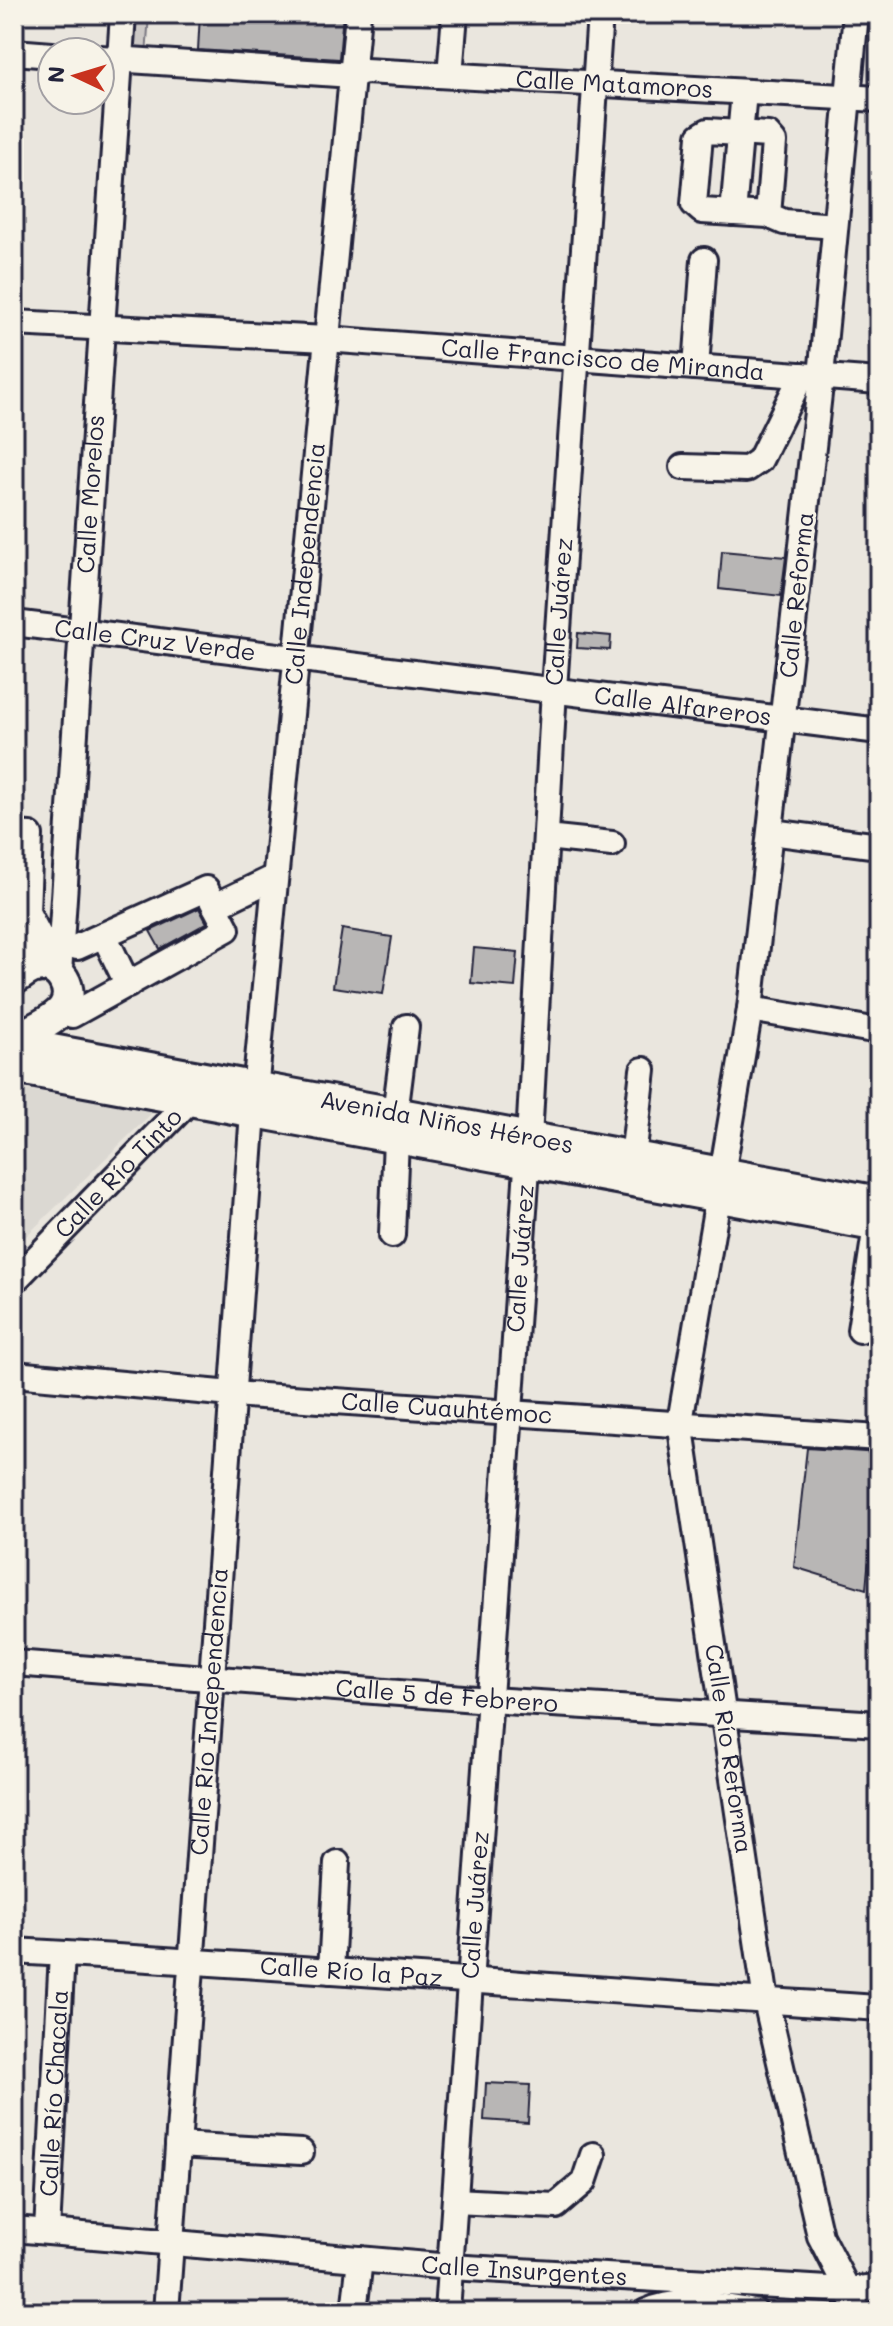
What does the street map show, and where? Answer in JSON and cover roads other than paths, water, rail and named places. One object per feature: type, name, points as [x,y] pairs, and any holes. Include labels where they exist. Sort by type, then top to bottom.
[{"type":"main road","points":[[14,1041],[60,1013],[65,1005],[68,988],[36,973]]},
{"type":"main road","name":"Avenida Niños Héroes","points":[[14,1041],[254,1100],[878,1218]]},
{"type":"main road","name":"Avenida Niños Héroes","points":[[14,1068],[190,1100],[254,1100]]},
{"type":"main road","name":"Avenida Niños Héroes","points":[[528,1151],[633,1158],[721,1186]]},
{"type":"street","name":"Calle Morelos","points":[[116,38],[123,14]]},
{"type":"street","name":"Calle Independencia","points":[[254,1100],[358,14]]},
{"type":"street","points":[[450,75],[455,14]]},
{"type":"street","name":"Calle Juárez","points":[[447,2312],[511,1410],[554,689],[600,14]]},
{"type":"street","name":"Calle Reforma","points":[[721,1186],[750,1009],[771,832],[812,376],[835,226],[856,14]]},
{"type":"street","points":[[14,52],[36,54]]},
{"type":"street","name":"Calle Matamoros","points":[[116,59],[352,75],[365,71],[879,99]]},
{"type":"street","points":[[733,213],[744,92]]},
{"type":"street","name":"Calle Morelos","points":[[36,973],[82,632],[102,328],[108,116]]},
{"type":"street","points":[[768,215],[774,142],[768,135],[708,131],[700,136],[694,204],[702,211],[768,215],[784,222],[835,226]]},
{"type":"street","points":[[696,367],[704,260]]},
{"type":"street","name":"Calle Francisco de Miranda","points":[[14,323],[326,339],[879,381]]},
{"type":"street","points":[[683,467],[747,469],[760,460],[812,376]]},
{"type":"street","name":"Calle Cruz Verde","points":[[14,623],[296,660]]},
{"type":"street","name":"Calle Alfareros","points":[[296,660],[554,689],[879,731]]},
{"type":"street","points":[[771,832],[879,846]]},
{"type":"street","points":[[14,834],[30,835],[23,935],[36,973]]},
{"type":"street","points":[[546,837],[612,844]]},
{"type":"street","points":[[215,906],[275,877]]},
{"type":"street","points":[[72,1015],[227,929],[206,889],[77,947]]},
{"type":"street","points":[[104,935],[128,985]]},
{"type":"street","points":[[750,1009],[879,1031]]},
{"type":"street","points":[[392,1235],[396,1127],[406,1027]]},
{"type":"street","points":[[633,1158],[643,1070]]},
{"type":"street","name":"Calle Río Tinto","points":[[14,1281],[190,1100]]},
{"type":"street","name":"Calle Río Independencia","points":[[166,2312],[254,1100]]},
{"type":"street","name":"Calle Río Reforma","points":[[721,1186],[680,1422],[726,1714],[766,2001],[820,2236],[845,2290],[859,2312]]},
{"type":"street","points":[[860,1330],[878,1218]]},
{"type":"street","name":"Calle Cuauhtémoc","points":[[14,1374],[232,1394],[511,1410],[879,1438]]},
{"type":"street","name":"Calle 5 de Febrero","points":[[14,1663],[212,1676],[489,1700],[879,1724]]},
{"type":"street","points":[[331,1971],[337,1863]]},
{"type":"street","name":"Calle Río la Paz","points":[[14,1951],[191,1959],[470,1982],[879,2008]]},
{"type":"street","name":"Calle Río Chacala","points":[[47,2231],[62,1954]]},
{"type":"street","points":[[178,2145],[301,2152]]},
{"type":"street","points":[[455,2201],[556,2206],[584,2182],[593,2155]]},
{"type":"street","name":"Calle Insurgentes","points":[[14,2229],[450,2267],[845,2290],[879,2287]]},
{"type":"street","points":[[354,2312],[360,2259]]},
{"type":"street","points":[[646,2312],[666,2303],[698,2303],[755,2312]]}]
